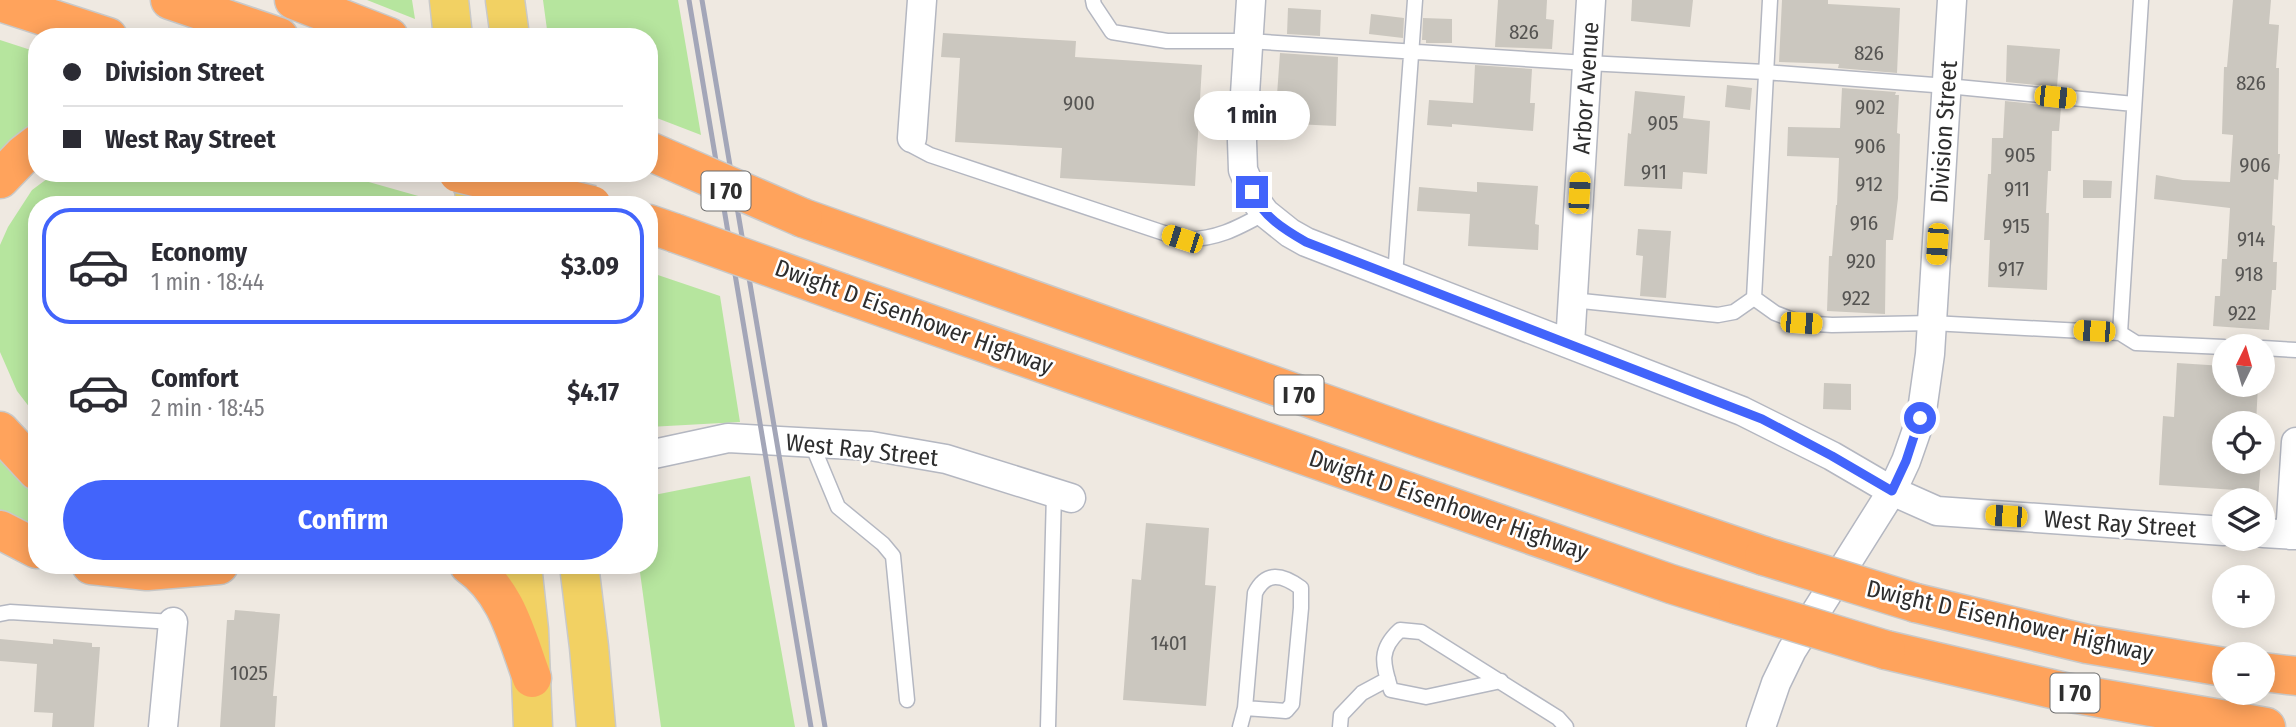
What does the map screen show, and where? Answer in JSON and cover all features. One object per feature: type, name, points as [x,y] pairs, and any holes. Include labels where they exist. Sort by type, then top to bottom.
[{"type":"highway","points":[[170,0],[252,28]]},
{"type":"highway","points":[[294,0],[367,28]]},
{"type":"highway","points":[[0,2],[80,28]]},
{"type":"highway","points":[[0,179],[28,152]]},
{"type":"highway","points":[[658,155],[819,224]]},
{"type":"highway","name":"Dwight D Eisenhower Highway","points":[[658,166],[1412,435],[1765,556],[1916,603],[2087,644],[2212,665]]},
{"type":"highway","points":[[496,182],[555,196]]},
{"type":"highway","points":[[529,182],[568,196]]},
{"type":"highway","name":"Dwight D Eisenhower Highway","points":[[658,227],[1671,584],[1738,605],[1886,650],[2065,692],[2266,727]]},
{"type":"highway","points":[[0,432],[28,462]]},
{"type":"highway","points":[[0,530],[28,544]]},
{"type":"highway","points":[[479,574],[493,587],[505,606],[531,678]]},
{"type":"highway","points":[[2275,674],[2296,676]]},
{"type":"main road","points":[[449,0],[452,28]]},
{"type":"main road","points":[[505,0],[509,28]]},
{"type":"main road","points":[[523,574],[533,727]]},
{"type":"main road","points":[[580,574],[596,727]]},
{"type":"street","points":[[912,138],[922,0]]},
{"type":"street","points":[[1251,0],[1241,158],[1259,202]]},
{"type":"street","name":"Arbor Avenue","points":[[1570,344],[1591,0]]},
{"type":"street","name":"Division Street","points":[[1761,727],[1776,682],[1792,650],[1892,491],[1914,440],[1923,407],[1932,323],[1952,0]]},
{"type":"street","name":"West Ray Street","points":[[1259,202],[1290,233],[1306,242],[1762,419],[1892,491],[1925,506],[1947,512],[2212,530]]},
{"type":"street","name":"West Ray Street","points":[[658,454],[728,438],[871,446],[956,462],[1062,496]]},
{"type":"street","points":[[2283,534],[2296,442]]},
{"type":"street","points":[[163,727],[173,622]]},
{"type":"lane","points":[[1093,0],[1112,32],[1167,41],[1248,41],[1765,72],[2134,104]]},
{"type":"lane","points":[[1395,276],[1415,0]]},
{"type":"lane","points":[[1754,298],[1770,0]]},
{"type":"lane","points":[[2120,333],[2141,0]]},
{"type":"lane","points":[[912,138],[913,146],[930,155],[1182,239],[1196,240],[1234,231],[1259,202]]},
{"type":"lane","points":[[1572,300],[1718,315],[1734,312],[1754,298]]},
{"type":"lane","points":[[1754,298],[1774,313],[1801,323],[1932,323],[2120,333],[2136,343],[2212,346]]},
{"type":"lane","points":[[2275,349],[2296,350]]},
{"type":"lane","points":[[811,442],[838,507],[883,544],[893,556],[907,699]]},
{"type":"lane","points":[[1048,727],[1062,496]]},
{"type":"lane","points":[[1240,727],[1245,708],[1255,593],[1260,582],[1267,577],[1288,578],[1301,587],[1292,704],[1286,711],[1245,708]]},
{"type":"lane","points":[[0,614],[10,612],[173,622]]},
{"type":"lane","points":[[1501,681],[1426,697],[1391,690],[1382,663],[1388,640],[1400,630],[1421,632],[1501,681],[1558,718],[1566,727]]},
{"type":"lane","points":[[1340,727],[1341,715],[1362,693],[1388,678]]},
{"type":"green space","points":[[367,0],[412,0],[415,19]]},
{"type":"green space","points":[[543,0],[678,0],[701,135],[658,118],[658,28],[547,28]]},
{"type":"green space","points":[[0,40],[28,49],[28,129],[0,152]]},
{"type":"green space","points":[[43,182],[369,182],[418,196],[28,196]]},
{"type":"green space","points":[[28,196],[28,405],[17,391],[0,352],[0,245]]},
{"type":"green space","points":[[658,275],[720,296],[740,422],[658,427]]},
{"type":"green space","points":[[0,457],[28,486],[28,526],[0,512]]},
{"type":"green space","points":[[750,476],[795,727],[661,727],[640,574],[658,574],[658,494]]},
{"type":"building","points":[[1498,0],[1547,0],[1546,19],[1554,20],[1552,49],[1495,47]]},
{"type":"building","points":[[1632,0],[1693,0],[1690,27],[1631,21]]},
{"type":"building","points":[[1782,0],[1828,0],[1828,4],[1900,8],[1897,73],[1838,68],[1839,64],[1779,62]]},
{"type":"building","points":[[2233,0],[2271,0],[2269,24],[2279,25],[2276,68],[2279,68],[2280,154],[2278,180],[2274,179],[2272,225],[2275,226],[2273,262],[2277,262],[2276,290],[2272,290],[2269,330],[2213,326],[2215,296],[2220,296],[2222,259],[2227,259],[2230,208],[2154,199],[2156,175],[2183,180],[2230,182],[2233,135],[2222,134],[2224,67],[2227,67]]},
{"type":"building","points":[[1288,8],[1321,10],[1320,36],[1287,34]]},
{"type":"building","points":[[1371,14],[1404,18],[1403,38],[1369,34]]},
{"type":"building","points":[[1423,18],[1452,19],[1452,43],[1426,43],[1426,40],[1422,40]]},
{"type":"building","points":[[943,33],[1076,41],[1075,57],[1202,65],[1195,186],[1060,178],[1062,148],[955,142],[960,58],[941,57]]},
{"type":"building","points":[[2007,45],[2060,49],[2057,87],[2006,82]]},
{"type":"building","points":[[1280,53],[1338,57],[1336,126],[1275,123]]},
{"type":"building","points":[[1475,65],[1532,69],[1530,103],[1535,103],[1533,131],[1452,124],[1452,127],[1427,125],[1429,100],[1473,103]]},
{"type":"building","points":[[1727,85],[1752,88],[1750,110],[1725,107]]},
{"type":"building","points":[[1842,88],[1896,92],[1895,95],[1899,95],[1898,198],[1893,240],[1886,240],[1885,314],[1827,311],[1829,256],[1832,256],[1839,158],[1787,156],[1788,127],[1840,128]]},
{"type":"building","points":[[1635,91],[1685,96],[1683,118],[1710,121],[1707,174],[1683,172],[1682,189],[1624,186],[1628,133],[1631,134]]},
{"type":"building","points":[[2005,101],[2061,107],[2059,131],[2052,131],[2051,171],[2048,171],[2047,290],[1988,287],[1990,240],[1984,240],[1988,174],[1991,174],[1992,138],[2003,138]]},
{"type":"building","points":[[2083,180],[2112,181],[2111,198],[2083,198]]},
{"type":"building","points":[[1477,182],[1538,186],[1535,224],[1539,225],[1538,250],[1468,246],[1470,214],[1417,211],[1419,187],[1477,192]]},
{"type":"building","points":[[1638,229],[1671,231],[1666,298],[1640,296],[1643,256],[1636,255]]},
{"type":"building","points":[[2177,363],[2212,365],[2212,397],[2257,397],[2257,411],[2212,411],[2212,474],[2260,474],[2259,488],[2159,485],[2163,416],[2174,417]]},
{"type":"building","points":[[1824,383],[1851,384],[1851,410],[1823,409]]},
{"type":"building","points":[[1146,523],[1209,528],[1205,585],[1216,586],[1206,706],[1123,700],[1132,579],[1141,580]]},
{"type":"building","points":[[235,610],[280,614],[273,696],[277,696],[275,727],[220,727],[227,620],[234,620]]},
{"type":"building","points":[[0,639],[53,644],[53,639],[92,643],[92,647],[100,647],[94,727],[52,727],[53,713],[34,712],[37,664],[0,661]]},
{"type":"railway","points":[[689,0],[811,727]]},
{"type":"railway","points":[[702,0],[825,727]]},
{"type":"route","points":[[1252,192],[1265,213],[1306,242],[1762,419],[1892,491],[1906,461],[1920,418]]}]
